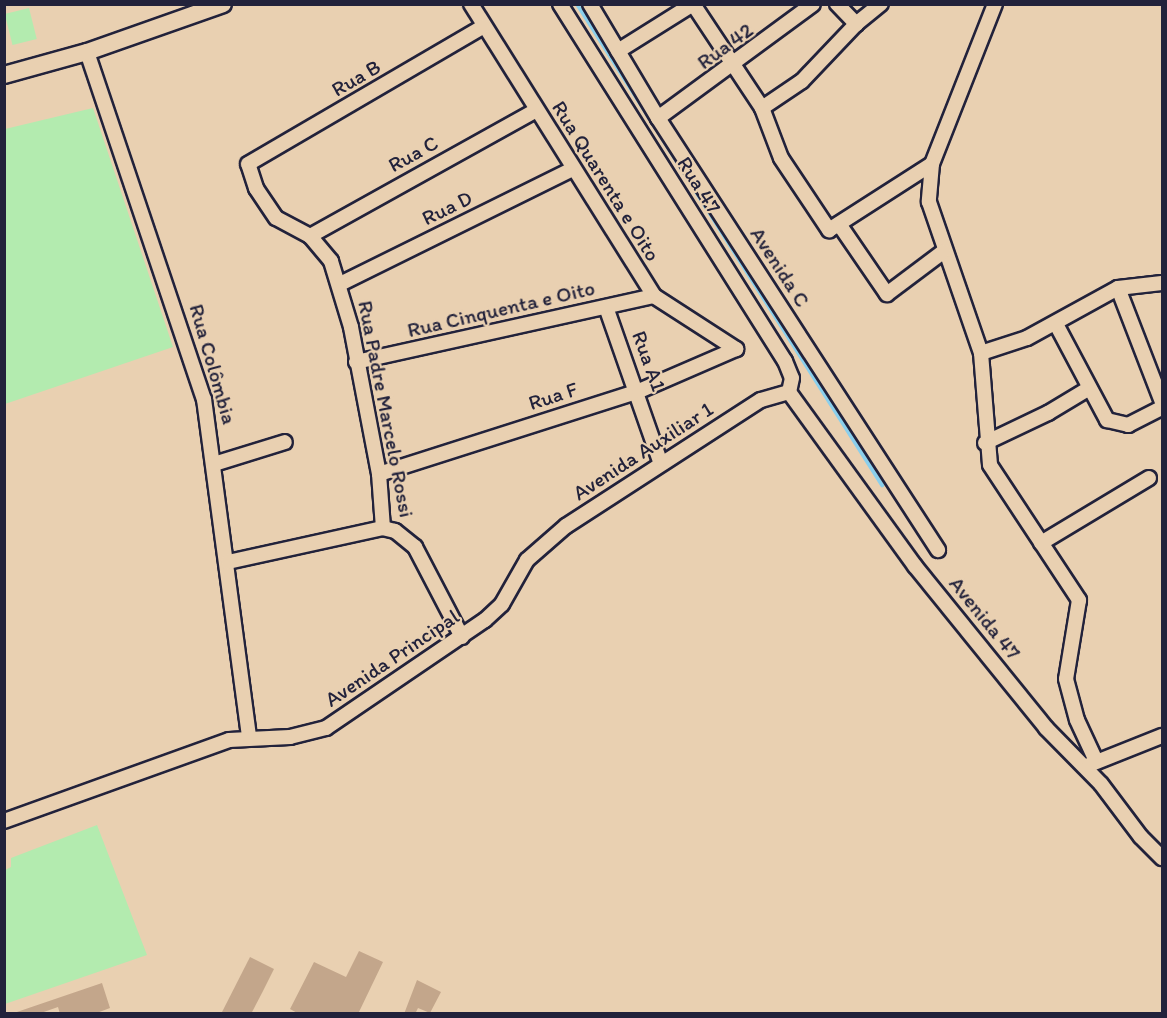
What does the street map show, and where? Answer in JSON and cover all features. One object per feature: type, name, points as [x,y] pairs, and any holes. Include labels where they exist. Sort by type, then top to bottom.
[{"type":"street","points":[[4,75],[87,52],[223,4]]},
{"type":"street","name":"Rua Quarenta e Oito","points":[[471,4],[654,296],[735,349]]},
{"type":"street","name":"Rua 47","points":[[560,4],[785,361],[792,378],[789,392]]},
{"type":"street","name":"Avenida C","points":[[590,4],[658,118],[938,550]]},
{"type":"street","points":[[618,51],[693,4],[762,108],[781,158],[887,294],[944,251]]},
{"type":"street","name":"Rua 42","points":[[658,118],[735,65],[813,4]]},
{"type":"street","points":[[837,4],[856,24]]},
{"type":"street","points":[[762,108],[802,81],[856,24],[881,4]]},
{"type":"street","points":[[994,4],[932,165],[930,202],[944,251],[981,353],[985,443],[990,465],[1002,487],[1079,600],[1066,680],[1091,764],[1162,736]]},
{"type":"street","name":"Rua B","points":[[248,164],[484,26]]},
{"type":"street","name":"Rua Colômbia","points":[[87,52],[107,121],[192,356],[211,431],[249,736]]},
{"type":"street","name":"Rua C","points":[[310,236],[536,110]]},
{"type":"street","name":"Rua Padre Marcelo Rossi","points":[[248,164],[256,188],[276,218],[310,236],[322,246],[340,285],[379,474],[383,528],[395,531],[416,547],[462,637]]},
{"type":"street","points":[[834,227],[932,165]]},
{"type":"street","name":"Rua D","points":[[340,285],[573,169]]},
{"type":"street","points":[[981,353],[1056,324],[1118,288],[1162,283]]},
{"type":"street","points":[[1118,288],[1162,402]]},
{"type":"street","name":"Rua Cinquenta e Oito","points":[[356,362],[654,296]]},
{"type":"street","name":"Rua A1","points":[[606,307],[639,391],[661,464]]},
{"type":"street","points":[[1056,324],[1101,413],[1113,424],[1128,425],[1162,408]]},
{"type":"street","name":"Rua F","points":[[379,474],[639,391],[735,349]]},
{"type":"street","points":[[985,443],[1048,413],[1088,389]]},
{"type":"street","name":"Avenida Auxiliar 1","points":[[527,560],[566,526],[661,464],[761,400],[789,392]]},
{"type":"street","name":"Avenida 47","points":[[789,392],[880,522],[1046,728],[1091,764],[1162,858]]},
{"type":"street","points":[[214,464],[285,442]]},
{"type":"street","points":[[1041,543],[1149,478]]},
{"type":"street","points":[[228,562],[383,528]]},
{"type":"street","name":"Avenida Principal","points":[[4,821],[229,740],[249,736],[290,737],[321,731],[462,637],[502,604],[527,560]]},
{"type":"green space","points":[[29,8],[37,39],[12,45],[5,14]]},
{"type":"green space","points":[[93,108],[173,347],[5,404],[5,129]]},
{"type":"green space","points":[[97,825],[147,955],[5,1004],[5,870],[11,867],[11,858]]},
{"type":"building","points":[[359,951],[383,962],[358,1014],[299,1014],[290,1009],[314,962],[346,977]]},
{"type":"building","points":[[250,957],[274,969],[263,991],[251,1014],[221,1014]]},
{"type":"building","points":[[417,980],[441,992],[430,1013],[418,1008],[415,1014],[404,1014]]},
{"type":"building","points":[[102,983],[110,1008],[94,1014],[60,1014],[58,1007],[38,1014],[11,1014]]},
{"type":"waterway","points":[[577,4],[882,485]]}]
